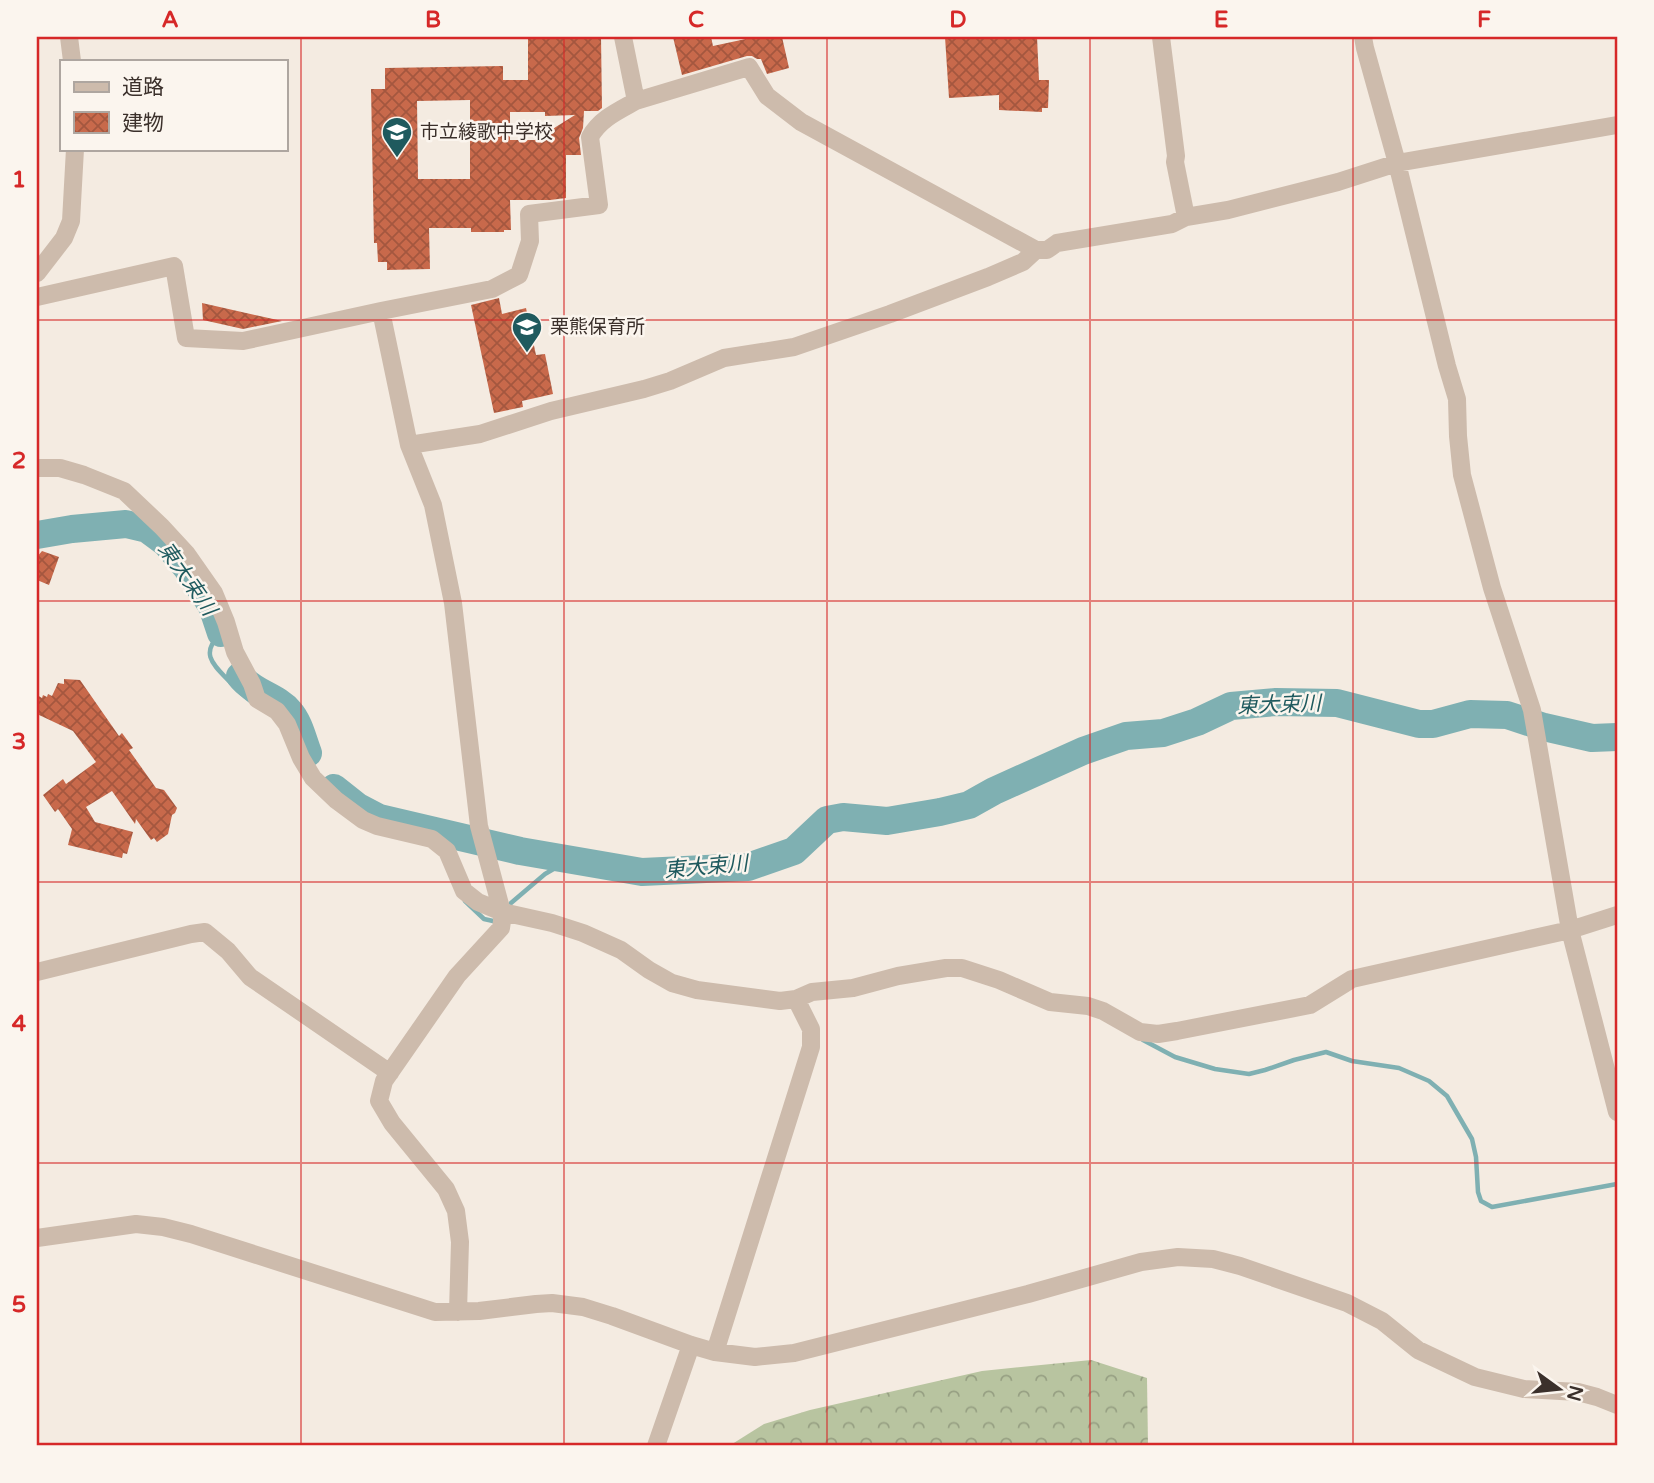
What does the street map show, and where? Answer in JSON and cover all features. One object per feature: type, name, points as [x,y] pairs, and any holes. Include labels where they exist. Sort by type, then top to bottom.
[{"type":"street","points":[[69,37],[72,60]]},
{"type":"street","points":[[623,37],[636,101]]},
{"type":"street","points":[[1161,37],[1177,156],[1175,162],[1186,217]]},
{"type":"street","points":[[1363,37],[1457,399],[1461,475],[1492,588],[1532,710],[1570,930],[1617,1112]]},
{"type":"street","points":[[37,297],[174,267],[186,338],[243,341],[492,289],[519,275],[530,241],[529,214],[599,205],[590,137],[607,117],[636,101],[749,67],[767,96],[801,122],[1036,250],[1047,250],[1057,243],[1172,224],[1186,217],[1338,182],[1397,163],[1617,125]]},
{"type":"street","points":[[37,273],[64,238],[71,220],[75,150]]},
{"type":"street","points":[[409,445],[480,434],[551,411],[644,390],[724,358],[794,346],[988,277],[1023,262],[1036,250]]},
{"type":"street","points":[[381,311],[409,445],[433,505],[453,603],[479,826],[502,912],[500,928],[457,976],[384,1081],[379,1101],[392,1123],[446,1189],[456,1211],[460,1242],[458,1312]]},
{"type":"street","points":[[37,468],[60,468],[124,491],[186,553],[214,593],[235,652],[257,699],[277,711],[287,723],[301,758],[313,778],[335,800],[363,820],[377,826],[432,839],[447,851],[464,891],[478,902],[502,912],[583,933],[621,950],[672,983],[697,990],[798,1002],[812,992],[853,988],[898,976],[962,968],[999,980],[1050,1002],[1088,1006],[1103,1011],[1140,1032],[1158,1034],[1310,1005],[1352,979],[1570,930],[1617,915]]},
{"type":"street","points":[[37,972],[205,932],[228,951],[250,978],[390,1073]]},
{"type":"street","points":[[715,1352],[811,1047],[811,1029],[798,1002]]},
{"type":"street","points":[[37,1238],[136,1224],[163,1227],[435,1312],[552,1303],[583,1307],[715,1352],[755,1357],[793,1353],[1028,1294],[1141,1262],[1178,1257],[1213,1259],[1347,1303],[1382,1321],[1418,1350],[1475,1377],[1524,1390],[1578,1392],[1617,1405]]},
{"type":"street","points":[[656,1446],[691,1345]]},
{"type":"green space","points":[[1091,1360],[1147,1378],[1148,1446],[729,1446],[764,1424],[810,1410],[982,1371]]},
{"type":"building","points":[[528,37],[601,37],[602,108],[598,111],[584,111],[583,128],[579,138],[581,155],[566,155],[566,198],[510,200],[511,230],[504,232],[471,232],[471,228],[429,228],[430,269],[387,270],[387,262],[378,262],[377,243],[374,243],[371,89],[385,89],[385,68],[503,66],[503,80],[528,80]],"holes":[[[470,100],[470,179],[418,179],[417,101]],[[510,112],[545,112],[545,116],[575,115],[535,140],[510,140]]]},
{"type":"building","points":[[673,37],[711,37],[713,46],[755,37],[782,37],[789,68],[767,74],[761,59],[747,56],[682,75]]},
{"type":"building","points":[[945,37],[1037,37],[1039,80],[1049,80],[1048,108],[1042,108],[1042,112],[999,110],[999,95],[949,98]]},
{"type":"building","points":[[499,298],[502,314],[526,308],[536,355],[545,354],[553,394],[522,401],[523,407],[494,413],[471,305]]},
{"type":"building","points":[[202,303],[282,321],[243,329],[203,320]]},
{"type":"building","points":[[42,551],[59,557],[49,585],[37,580],[37,557]]},
{"type":"building","points":[[64,679],[80,680],[119,736],[122,733],[133,748],[129,750],[156,788],[164,790],[177,808],[172,815],[168,834],[157,842],[154,838],[151,840],[136,819],[135,824],[112,791],[86,807],[95,822],[133,832],[127,854],[123,853],[122,858],[68,845],[72,829],[58,809],[55,812],[43,795],[63,779],[66,784],[96,762],[73,731],[37,714],[37,695],[42,698],[48,694],[52,696],[58,683],[64,684]]},
{"type":"waterway","name":"東大束川","points":[[37,535],[126,524],[147,529],[166,543],[187,568],[212,606],[221,633]]},
{"type":"waterway","points":[[221,634],[211,648],[211,660],[252,702]]},
{"type":"waterway","name":"東大束川","points":[[240,676],[251,687],[279,702],[290,712],[308,753]]},
{"type":"waterway","name":"東大束川","points":[[334,788],[358,807],[379,818],[520,851],[642,872],[748,867],[794,851],[827,820],[843,817],[887,821],[969,805],[1083,751],[1126,736],[1163,733],[1197,722],[1231,706],[1276,702],[1337,703],[1419,724],[1433,724],[1470,714],[1507,715],[1592,738],[1617,737]]},
{"type":"waterway","points":[[511,903],[545,874],[569,860]]},
{"type":"waterway","points":[[465,901],[484,919],[493,921]]},
{"type":"waterway","points":[[1143,1040],[1175,1057],[1215,1069],[1249,1074],[1326,1052],[1352,1061],[1399,1068],[1429,1081],[1447,1096],[1472,1139],[1478,1192],[1481,1201],[1492,1207],[1617,1184]]},
{"type":"place","name":"市立綾歌中学校","points":[[397,159]]},
{"type":"place","name":"栗熊保育所","points":[[527,354]]}]
